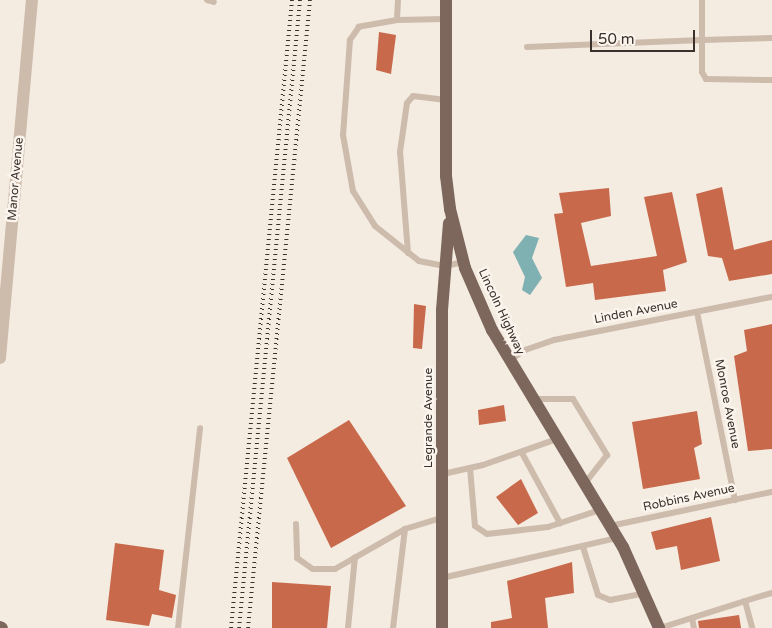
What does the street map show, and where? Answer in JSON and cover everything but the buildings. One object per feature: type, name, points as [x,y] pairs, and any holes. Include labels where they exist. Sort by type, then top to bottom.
[{"type":"main road","name":"Lincoln Highway","points":[[446,0],[444,100],[450,209],[464,262],[478,299],[509,360],[617,538],[645,593],[660,628]]},
{"type":"main road","name":"Legrande Avenue","points":[[442,628],[442,310],[450,209]]},
{"type":"street","name":"Manor Avenue","points":[[0,358],[3,286],[32,0]]},
{"type":"lane","points":[[207,0],[214,2]]},
{"type":"lane","points":[[397,20],[398,0]]},
{"type":"lane","points":[[702,0],[702,72],[706,79],[772,80]]},
{"type":"lane","points":[[446,19],[397,20],[359,26],[350,40],[343,135],[353,191],[375,226],[424,264],[445,266],[464,262]]},
{"type":"lane","points":[[527,47],[772,38]]},
{"type":"lane","points":[[408,253],[400,152],[407,103],[413,96],[444,100]]},
{"type":"lane","name":"Linden Avenue","points":[[509,360],[525,350],[554,340],[772,297]]},
{"type":"lane","name":"Monroe Avenue","points":[[697,312],[735,500]]},
{"type":"lane","points":[[533,399],[573,399],[607,455],[584,484]]},
{"type":"lane","points":[[178,628],[200,428]]},
{"type":"lane","points":[[442,474],[522,453],[557,439]]},
{"type":"lane","points":[[522,453],[560,523]]},
{"type":"lane","points":[[470,468],[473,518],[478,530],[496,535],[560,523],[600,510]]},
{"type":"lane","name":"Robbins Avenue","points":[[610,526],[772,492]]},
{"type":"lane","points":[[296,524],[297,558],[313,569],[335,569],[405,529],[442,518]]},
{"type":"lane","points":[[393,628],[405,529]]},
{"type":"lane","points":[[442,578],[617,538]]},
{"type":"lane","points":[[583,547],[598,595],[610,600],[645,593]]},
{"type":"lane","points":[[348,628],[356,557]]},
{"type":"lane","points":[[660,628],[772,593]]},
{"type":"lane","points":[[745,601],[752,628]]},
{"type":"lane","points":[[692,618],[694,628]]},
{"type":"water","points":[[526,235],[539,238],[532,258],[542,278],[530,295],[522,290],[525,277],[513,252]]},
{"type":"railway","points":[[231,628],[292,0]]},
{"type":"railway","points":[[239,628],[300,0]]},
{"type":"railway","points":[[248,628],[310,0]]}]
